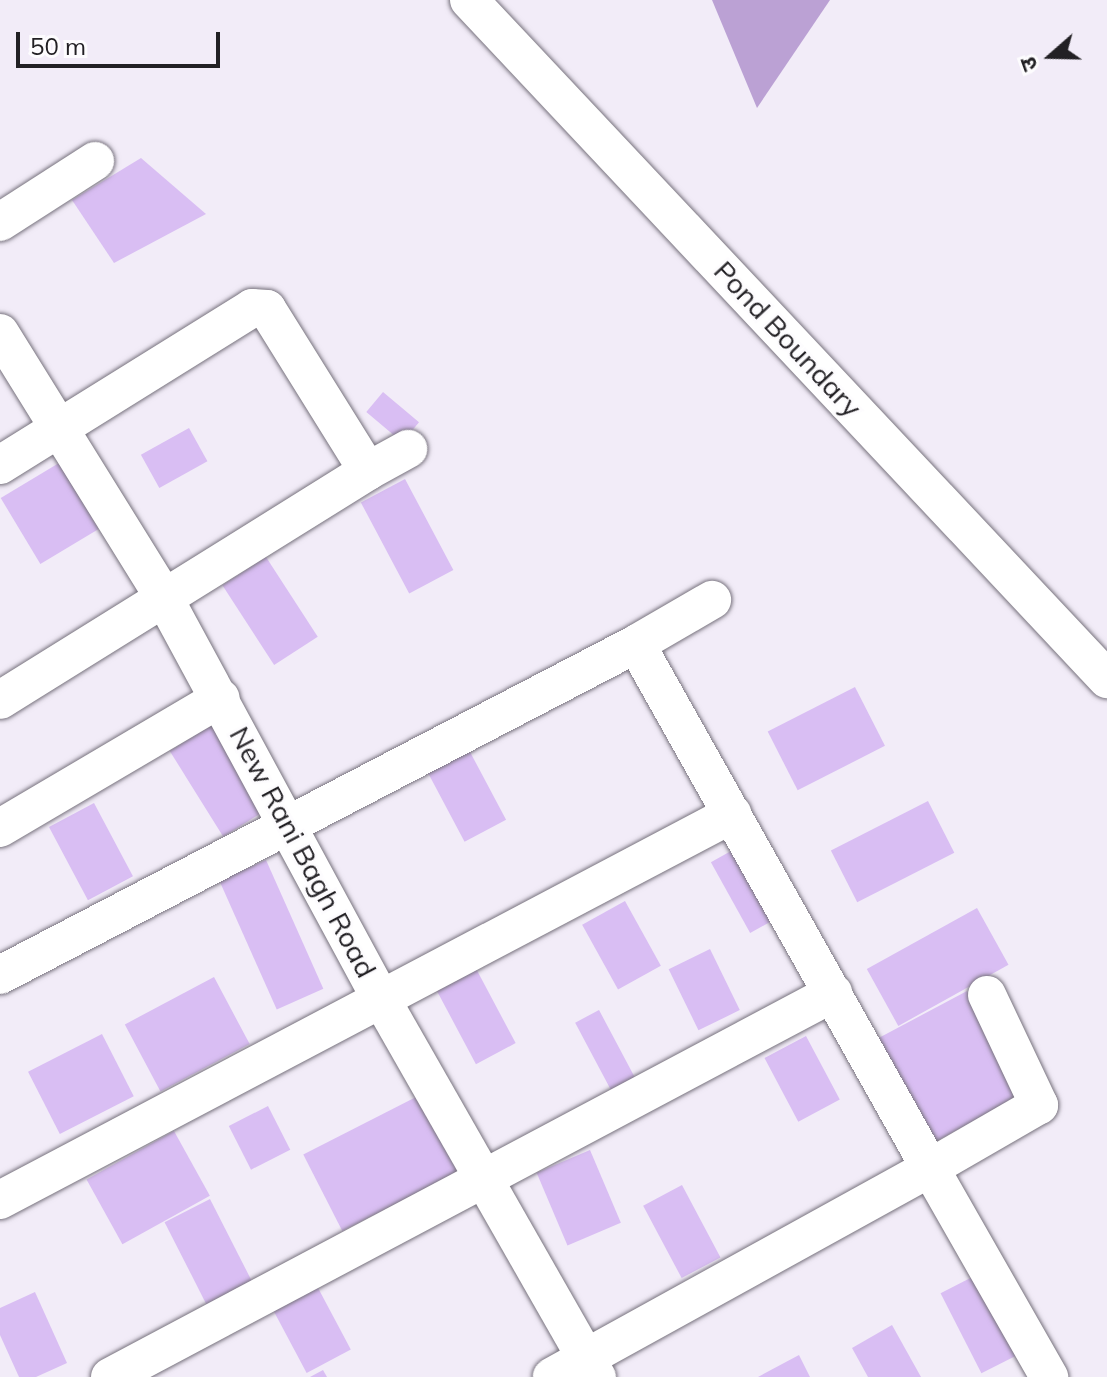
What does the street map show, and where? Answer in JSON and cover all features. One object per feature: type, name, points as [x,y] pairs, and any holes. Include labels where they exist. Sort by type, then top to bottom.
[{"type":"street","name":"Pond Boundary","points":[[469,0],[1107,679]]},
{"type":"street","points":[[0,222],[95,161]]},
{"type":"street","points":[[0,465],[230,317],[252,308],[267,309],[368,471]]},
{"type":"street","name":"New Rani Bagh Road","points":[[0,333],[163,596],[288,821],[380,997],[592,1368]]},
{"type":"street","points":[[0,700],[163,596],[408,449]]},
{"type":"street","points":[[0,975],[288,821],[636,644],[712,600]]},
{"type":"street","points":[[636,644],[1049,1377]]},
{"type":"street","points":[[0,828],[221,698]]},
{"type":"street","points":[[0,1200],[732,814]]},
{"type":"street","points":[[110,1377],[833,993]]},
{"type":"street","points":[[552,1377],[592,1368],[1039,1105],[987,995]]},
{"type":"shaded area","points":[[712,0],[830,0],[757,108]]},
{"type":"building","points":[[141,158],[206,214],[114,263],[72,200]]},
{"type":"building","points":[[383,392],[419,422],[402,442],[366,412]]},
{"type":"building","points":[[189,428],[207,461],[159,488],[141,455]]},
{"type":"building","points":[[59,463],[99,529],[40,564],[1,498]]},
{"type":"building","points":[[405,479],[453,570],[409,593],[361,502]]},
{"type":"building","points":[[266,557],[318,637],[274,665],[222,585]]},
{"type":"building","points":[[855,687],[885,746],[798,790],[768,731]]},
{"type":"building","points":[[213,724],[267,810],[223,837],[170,751]]},
{"type":"building","points":[[469,750],[506,820],[465,842],[428,772]]},
{"type":"building","points":[[928,801],[954,853],[857,902],[831,850]]},
{"type":"building","points":[[94,803],[133,876],[88,900],[49,827]]},
{"type":"building","points":[[731,851],[770,922],[750,933],[711,862]]},
{"type":"building","points":[[266,860],[323,989],[277,1010],[219,881]]},
{"type":"building","points":[[625,901],[661,966],[618,989],[582,925]]},
{"type":"building","points":[[977,908],[1009,965],[898,1026],[867,969]]},
{"type":"building","points":[[710,949],[740,1010],[698,1030],[669,969]]},
{"type":"building","points":[[472,961],[516,1043],[476,1064],[432,982]]},
{"type":"building","points":[[214,977],[250,1044],[161,1092],[125,1024]]},
{"type":"building","points":[[967,991],[1022,1095],[934,1142],[879,1038]]},
{"type":"building","points":[[599,1010],[637,1082],[613,1094],[575,1023]]},
{"type":"building","points":[[102,1034],[134,1096],[60,1134],[28,1072]]},
{"type":"building","points":[[806,1036],[840,1100],[798,1122],[765,1058]]},
{"type":"building","points":[[420,1095],[459,1172],[342,1231],[303,1154]]},
{"type":"building","points":[[268,1106],[290,1150],[251,1170],[229,1126]]},
{"type":"building","points":[[174,1131],[210,1196],[122,1244],[87,1179]]},
{"type":"building","points":[[590,1150],[621,1223],[567,1245],[537,1173]]},
{"type":"building","points":[[682,1185],[720,1257],[682,1278],[643,1206]]},
{"type":"building","points":[[210,1199],[252,1281],[206,1304],[165,1222]]},
{"type":"building","points":[[986,1270],[1027,1350],[981,1373],[941,1293]]},
{"type":"building","points":[[317,1286],[351,1350],[307,1373],[273,1309]]},
{"type":"building","points":[[35,1292],[67,1363],[36,1377],[19,1377],[0,1335],[0,1308]]},
{"type":"building","points":[[892,1325],[921,1377],[868,1377],[852,1348]]},
{"type":"building","points":[[799,1355],[810,1377],[758,1377]]},
{"type":"building","points":[[323,1370],[327,1377],[310,1377]]}]
